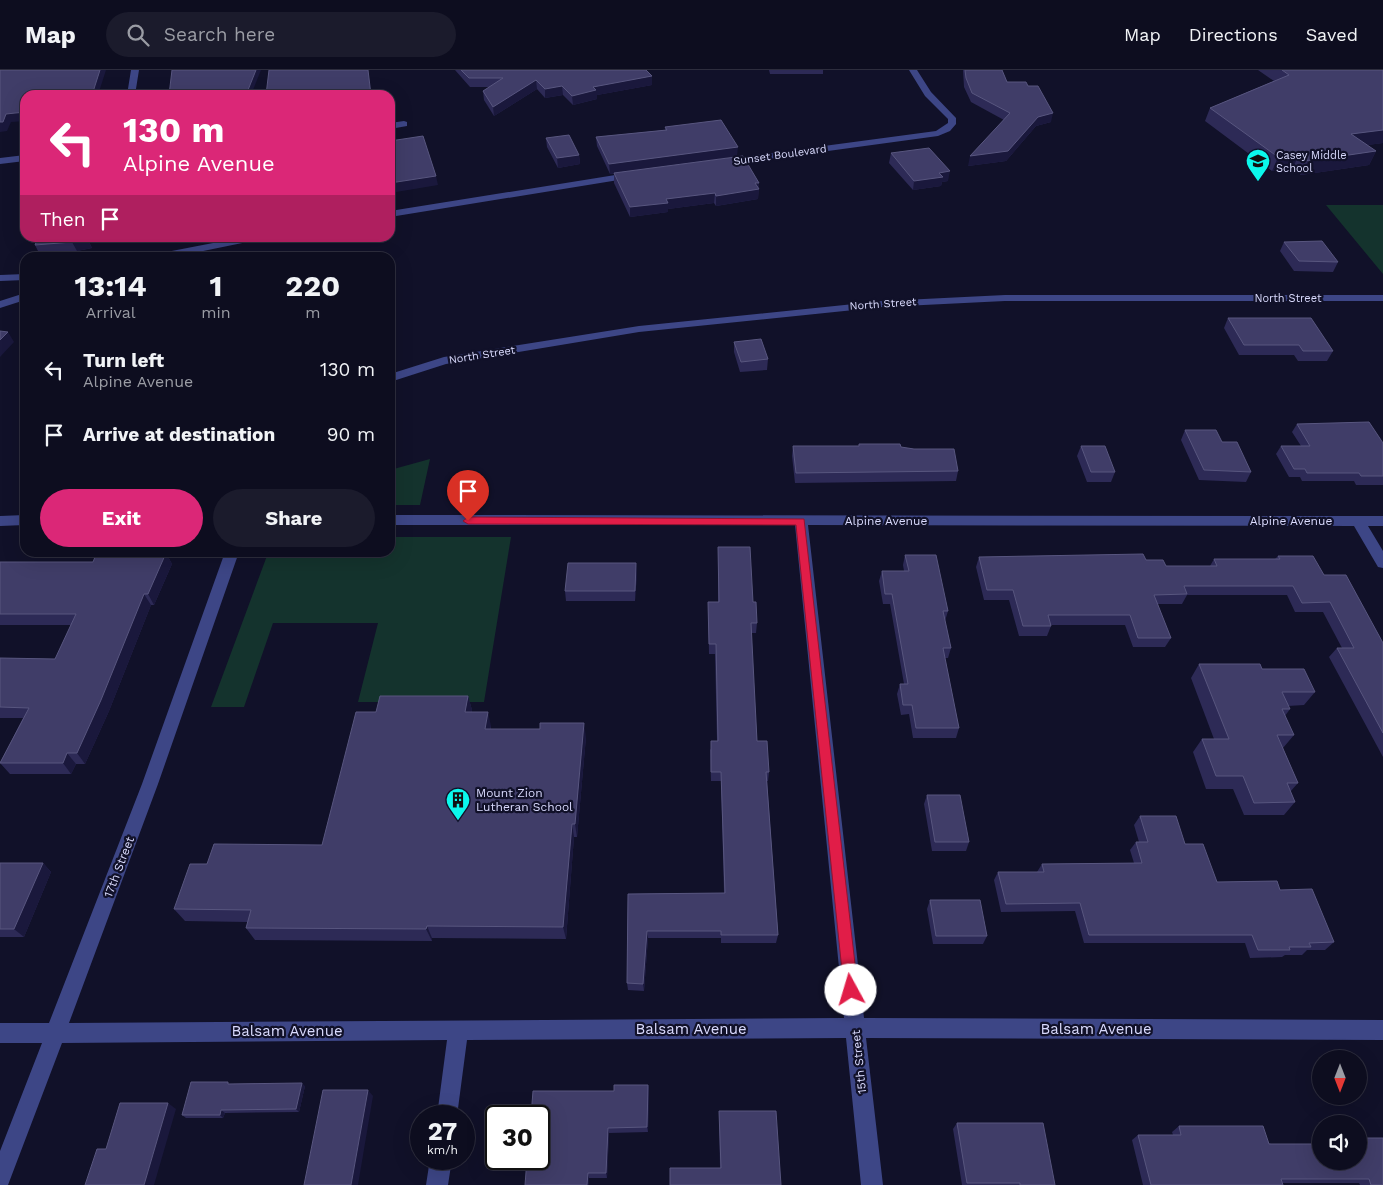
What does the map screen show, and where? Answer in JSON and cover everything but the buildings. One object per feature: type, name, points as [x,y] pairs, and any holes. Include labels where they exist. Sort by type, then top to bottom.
[{"type":"street","points":[[132,90],[135,70]]},
{"type":"street","name":"Sunset Boulevard","points":[[712,164],[938,133],[948,129],[952,124],[952,118],[928,94],[914,70]]},
{"type":"street","points":[[395,125],[404,124]]},
{"type":"street","points":[[0,161],[20,159]]},
{"type":"street","points":[[395,213],[643,174]]},
{"type":"street","points":[[181,252],[232,242]]},
{"type":"street","points":[[0,278],[20,277]]},
{"type":"street","points":[[0,305],[20,298]]},
{"type":"street","name":"North Street","points":[[395,376],[444,361],[639,329],[883,304],[1005,298],[1383,298]]},
{"type":"street","points":[[0,520],[20,520]]},
{"type":"street","name":"Alpine Avenue","points":[[395,520],[1383,521]]},
{"type":"street","name":"15th Street","points":[[800,521],[872,1185]]},
{"type":"street","points":[[1358,521],[1383,563]]},
{"type":"street","name":"17th Street","points":[[0,1179],[150,784],[230,557]]},
{"type":"street","name":"Balsam Avenue","points":[[0,1033],[855,1028],[1383,1030]]},
{"type":"street","points":[[448,1105],[458,1030]]},
{"type":"street","points":[[437,1185],[439,1170]]},
{"type":"green space","points":[[1326,205],[1383,205],[1383,274]]},
{"type":"green space","points":[[430,459],[420,505],[395,505],[395,469]]},
{"type":"green space","points":[[395,537],[511,537],[484,702],[358,702],[378,623],[273,623],[244,707],[211,707],[267,557],[395,557]]},
{"type":"place","name":"Casey Middle School","points":[[1258,182]]},
{"type":"place","name":"Mount Zion Lutheran School","points":[[458,821]]},
{"type":"route","points":[[468,521],[800,521],[851,990]]}]
